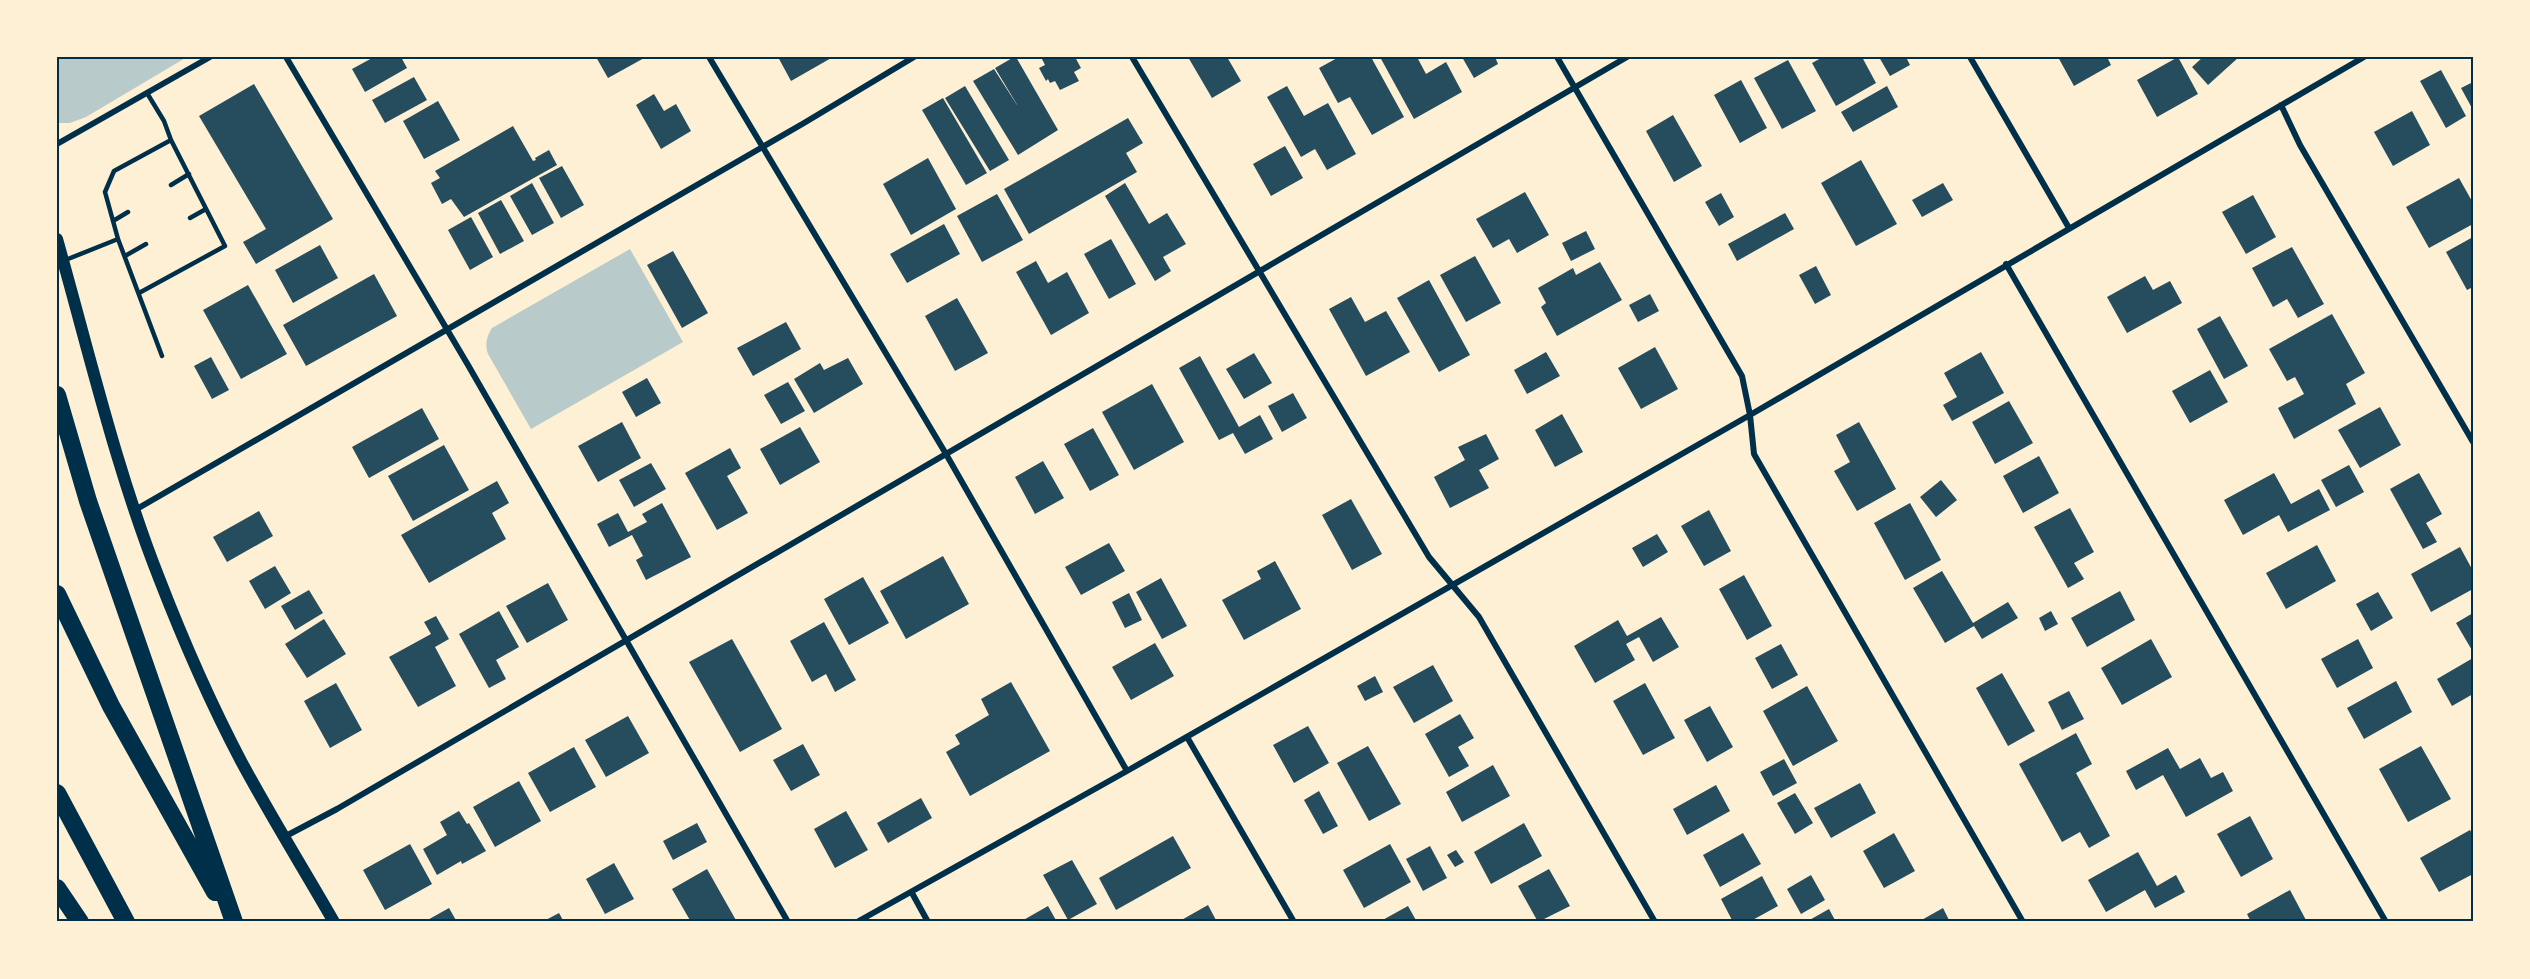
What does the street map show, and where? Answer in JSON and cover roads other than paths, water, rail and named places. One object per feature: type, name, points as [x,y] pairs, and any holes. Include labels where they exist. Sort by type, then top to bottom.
[{"type":"highway","points":[[57,395],[88,501],[233,922]]},
{"type":"highway","points":[[57,594],[111,706],[233,922]]},
{"type":"highway","points":[[57,793],[126,922]]},
{"type":"highway","points":[[57,888],[80,922]]},
{"type":"main road","points":[[57,239],[135,510],[158,577],[196,668],[241,760],[334,922]]},
{"type":"street","points":[[57,144],[210,57]]},
{"type":"street","points":[[286,57],[447,330],[788,922]]},
{"type":"street","points":[[709,57],[946,454],[1127,771]]},
{"type":"street","points":[[135,510],[914,57]]},
{"type":"street","points":[[1132,57],[1429,556],[1479,617],[1655,922]]},
{"type":"street","points":[[1557,57],[1742,376],[1750,415],[1754,454],[2023,922]]},
{"type":"street","points":[[284,837],[1260,273],[1627,57]]},
{"type":"street","points":[[1970,57],[2069,228]]},
{"type":"street","points":[[857,922],[1187,737],[1750,415],[2364,57]]},
{"type":"street","points":[[2281,105],[2300,145],[2473,442]]},
{"type":"street","points":[[2006,264],[2386,922]]},
{"type":"street","points":[[1187,737],[1294,922]]},
{"type":"street","points":[[912,893],[928,922]]},
{"type":"lane","points":[[139,293],[225,246],[164,122],[147,93]]},
{"type":"lane","points":[[162,356],[118,239],[105,192],[114,171],[171,140]]},
{"type":"lane","points":[[171,185],[189,174]]},
{"type":"lane","points":[[190,218],[206,209]]},
{"type":"lane","points":[[113,222],[128,212]]},
{"type":"lane","points":[[63,261],[118,239]]},
{"type":"lane","points":[[125,256],[146,244]]}]
